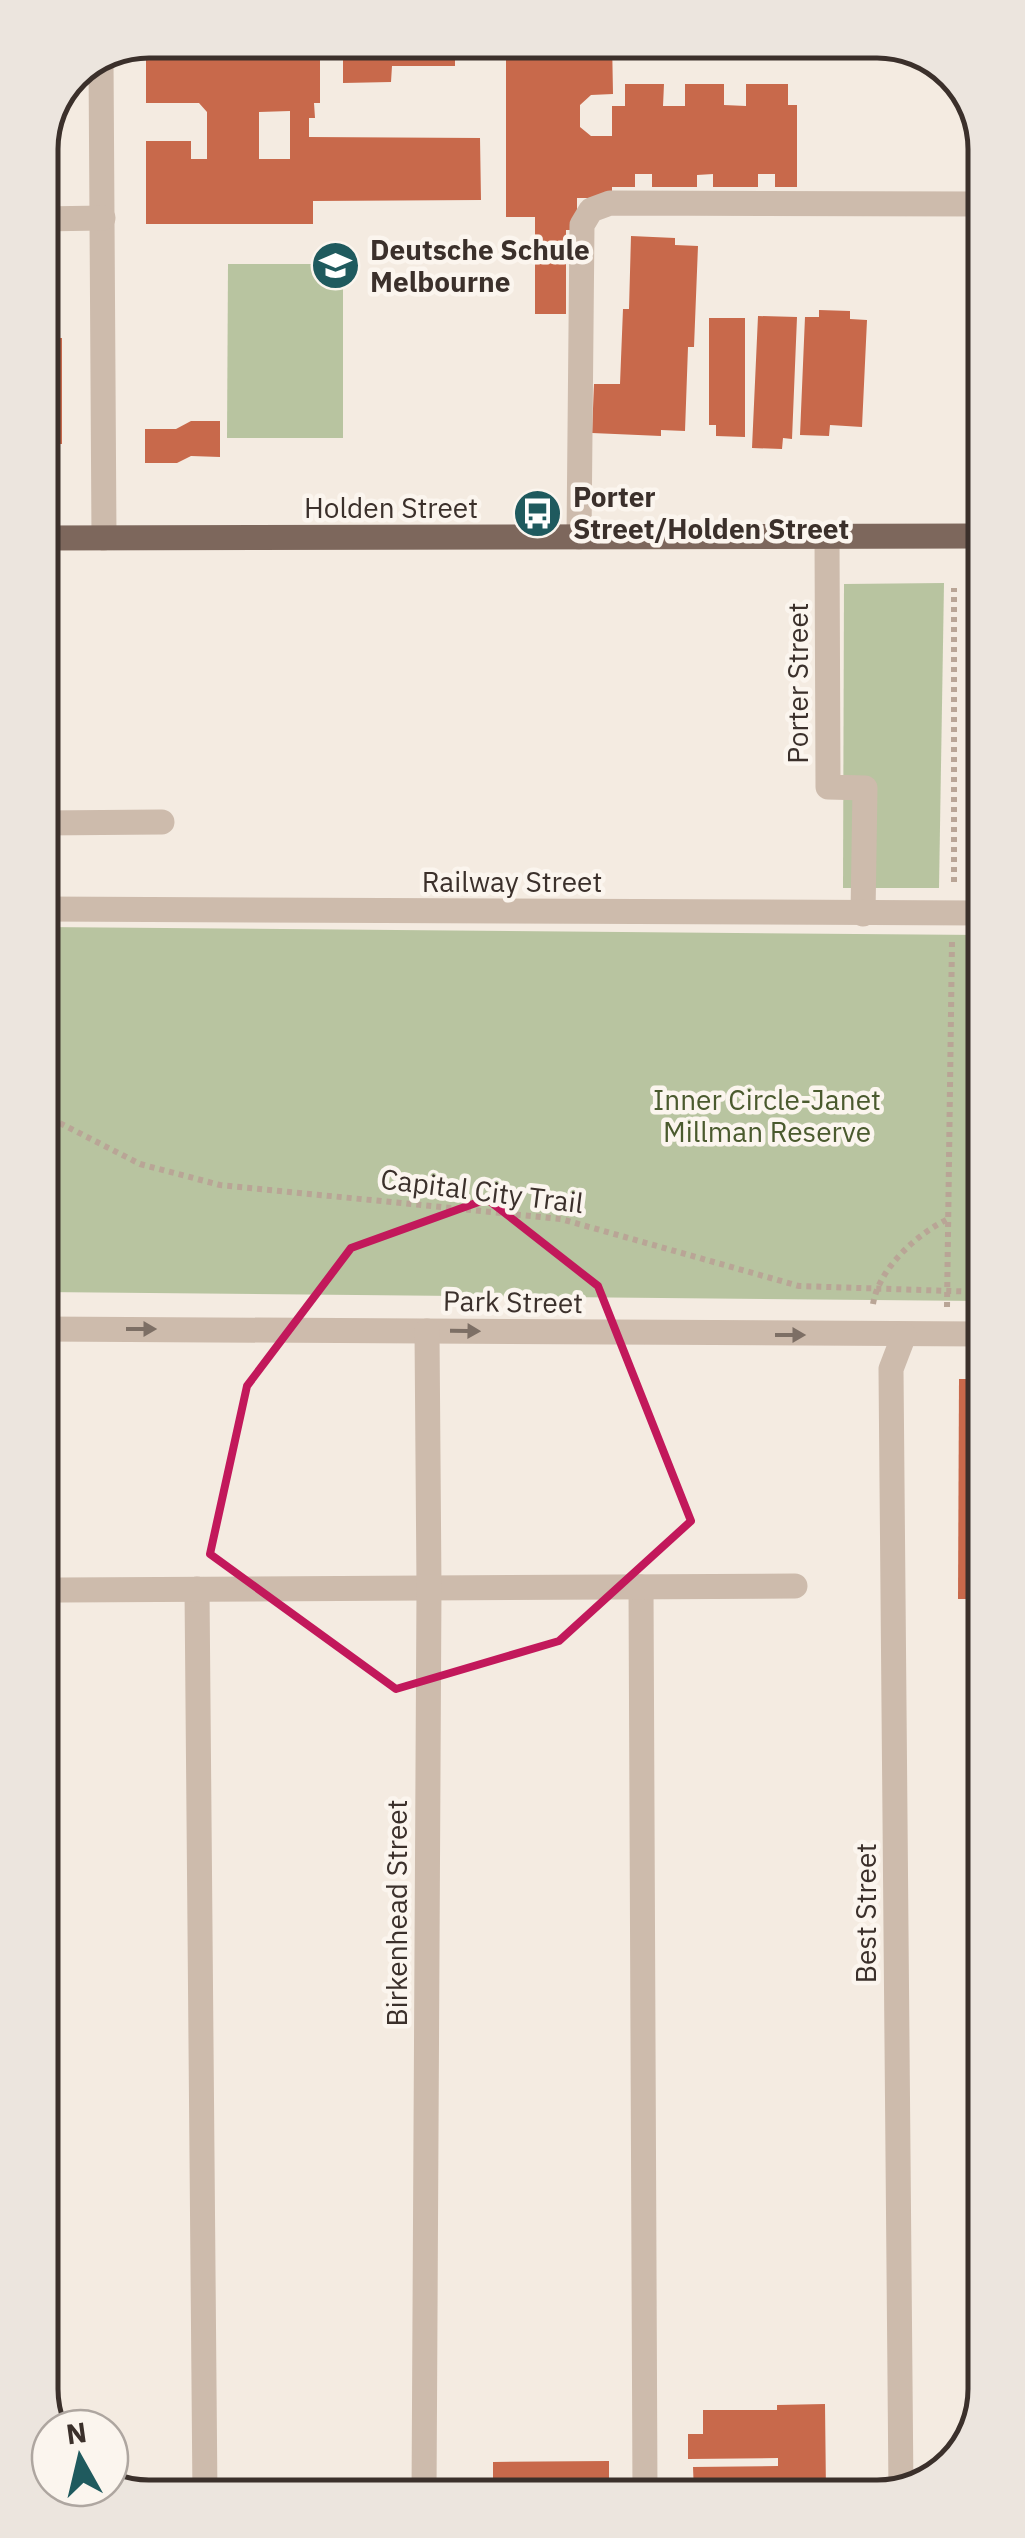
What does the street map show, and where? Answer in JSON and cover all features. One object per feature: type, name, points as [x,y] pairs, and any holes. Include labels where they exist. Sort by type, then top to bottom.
[{"type":"main road","name":"Holden Street","points":[[58,538],[968,536]]},
{"type":"street","points":[[102,71],[104,538]]},
{"type":"street","points":[[579,537],[582,225],[591,210],[610,203],[968,204]]},
{"type":"street","points":[[58,218],[103,218]]},
{"type":"street","name":"Porter Street","points":[[826,536],[828,787],[864,788],[863,914]]},
{"type":"street","points":[[58,822],[162,822]]},
{"type":"street","name":"Railway Street","points":[[58,910],[968,913]]},
{"type":"street","name":"Park Street","points":[[58,1329],[968,1334]]},
{"type":"street","name":"Birkenhead Street","points":[[424,2480],[429,1588],[426,1331]]},
{"type":"street","name":"Best Street","points":[[900,2478],[891,1369],[904,1335]]},
{"type":"street","points":[[61,1590],[795,1586]]},
{"type":"street","points":[[642,1587],[645,2480]]},
{"type":"street","points":[[197,1589],[205,2480]]},
{"type":"path","points":[[946,1334],[954,588]]},
{"type":"path","name":"Capital City Trail","points":[[58,1122],[140,1164],[239,1187],[561,1219],[782,1282],[820,1288],[968,1292]]},
{"type":"path","points":[[875,1290],[915,1239],[948,1218]]},
{"type":"highlighted area","points":[[487,1199],[598,1286],[691,1521],[559,1641],[396,1689],[210,1554],[247,1386],[351,1248]]},
{"type":"green space","points":[[228,264],[343,264],[343,438],[227,438]]},
{"type":"green space","points":[[944,583],[939,888],[843,888],[844,584]]},
{"type":"green space","name":"Inner Circle-Janet Millman Reserve","points":[[58,927],[968,935],[968,1301],[58,1292]]},
{"type":"building","points":[[146,58],[320,58],[320,103],[314,103],[315,118],[309,118],[309,137],[480,138],[481,200],[313,201],[313,224],[146,224],[146,141],[191,141],[191,159],[207,159],[207,112],[199,103],[146,103]],"holes":[[[290,111],[290,159],[259,159],[259,112]]]},
{"type":"building","points":[[343,58],[455,58],[455,66],[392,66],[391,82],[343,83]]},
{"type":"building","points":[[506,58],[612,58],[613,94],[591,95],[580,105],[580,127],[591,136],[612,136],[612,106],[625,106],[625,84],[664,84],[663,106],[685,106],[685,84],[724,84],[724,105],[746,106],[746,84],[788,84],[788,105],[797,105],[797,187],[775,187],[775,174],[758,174],[758,187],[713,187],[713,174],[697,175],[697,187],[652,187],[652,174],[635,174],[635,187],[612,187],[612,198],[577,198],[577,230],[566,230],[566,314],[535,314],[535,217],[506,217]]},
{"type":"building","points":[[631,236],[675,238],[675,245],[698,246],[694,347],[688,347],[685,431],[661,430],[661,436],[592,433],[594,384],[620,384],[623,309],[629,309]]},
{"type":"building","points":[[819,310],[850,311],[850,319],[867,320],[862,427],[830,425],[829,436],[800,435],[805,317],[819,317]]},
{"type":"building","points":[[758,316],[797,317],[792,439],[783,438],[782,449],[752,448]]},
{"type":"building","points":[[709,318],[745,318],[745,437],[716,436],[716,425],[709,425]]},
{"type":"building","points":[[58,338],[62,338],[62,444],[58,444]]},
{"type":"building","points":[[191,421],[220,421],[220,457],[191,456],[177,463],[145,463],[145,429],[176,429]]},
{"type":"building","points":[[959,1379],[968,1379],[968,1599],[958,1599]]},
{"type":"building","points":[[825,2404],[826,2480],[694,2480],[693,2467],[778,2466],[778,2458],[688,2459],[688,2434],[703,2434],[703,2410],[777,2410],[777,2405]]},
{"type":"building","points":[[609,2461],[609,2480],[493,2480],[493,2462]]},
{"type":"place","name":"Deutsche Schule Melbourne","points":[[335,266]]},
{"type":"place","name":"Porter Street/Holden Street","points":[[538,513]]}]
